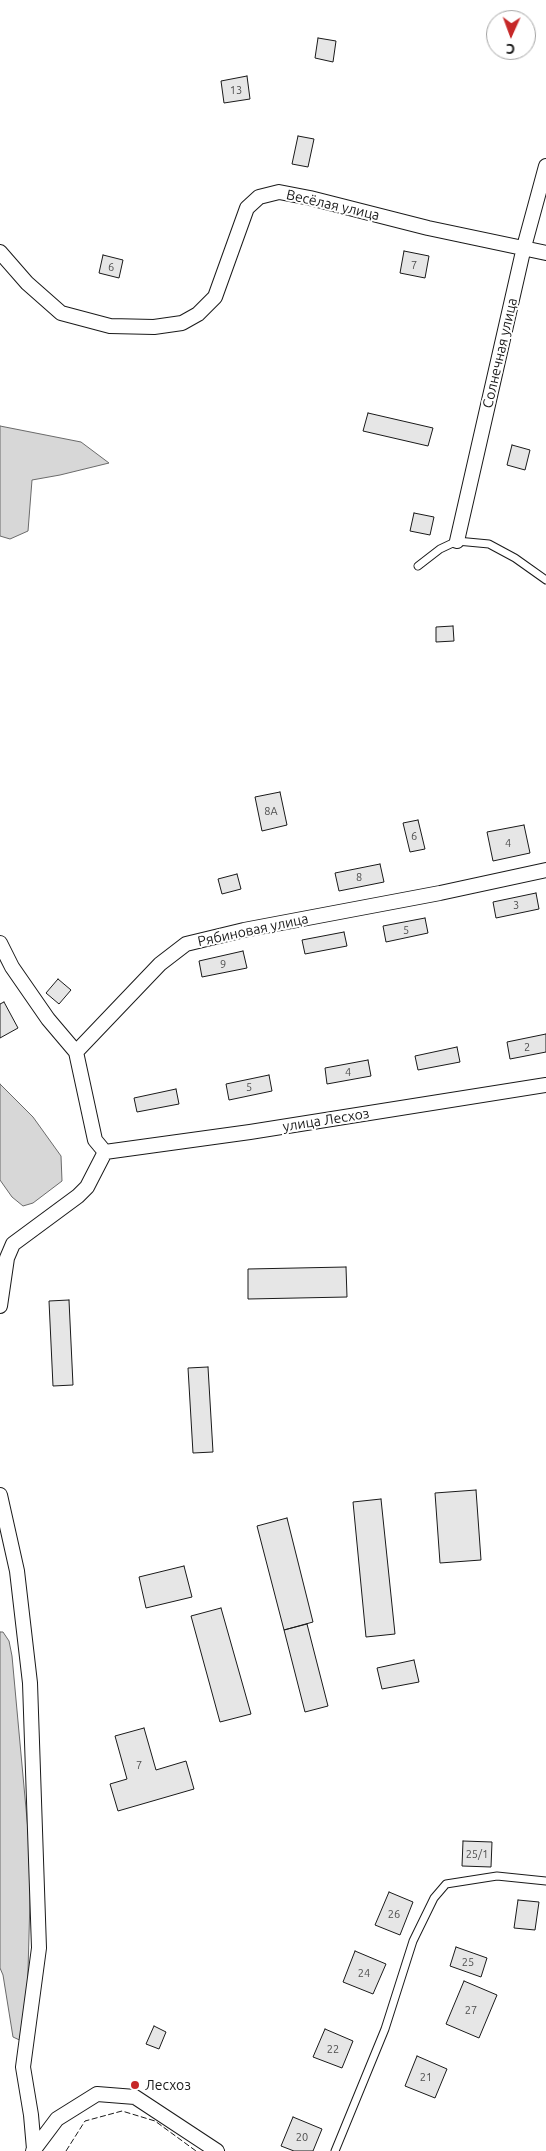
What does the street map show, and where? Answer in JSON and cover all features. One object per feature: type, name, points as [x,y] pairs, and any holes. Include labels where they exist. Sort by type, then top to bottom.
[{"type":"street","name":"Солнечная улица","points":[[457,541],[524,247],[546,166]]},
{"type":"street","name":"Весёлая улица","points":[[0,252],[27,284],[61,313],[110,326],[154,327],[182,323],[198,314],[215,297],[247,208],[259,197],[279,192],[428,228],[546,252]]},
{"type":"street","name":"Рябиновая улица","points":[[76,1052],[160,964],[186,944],[244,930],[440,893],[546,870]]},
{"type":"street","points":[[0,943],[12,967],[48,1019],[76,1052],[95,1140],[105,1152],[88,1187],[13,1244],[3,1257],[0,1306]]},
{"type":"street","name":"улица Лесхоз","points":[[105,1152],[250,1132],[546,1084]]},
{"type":"street","points":[[0,1495],[17,1571],[30,1683],[39,1948],[23,2067],[31,2115],[34,2150]]},
{"type":"street","points":[[34,2150],[57,2119],[97,2094],[135,2098],[217,2151]]},
{"type":"lane","points":[[418,566],[440,549],[457,541],[489,544],[515,558],[546,580]]},
{"type":"lane","points":[[335,2151],[385,2029],[413,1941],[434,1898],[446,1884],[497,1876],[546,1881]]},
{"type":"shaded area","points":[[0,426],[81,442],[109,463],[32,480],[28,531],[10,539],[0,536]]},
{"type":"shaded area","points":[[0,1084],[33,1117],[61,1156],[62,1181],[33,1203],[23,1206],[12,1197],[0,1180]]},
{"type":"shaded area","points":[[0,1632],[3,1632],[9,1641],[12,1656],[31,1863],[26,2043],[13,2037],[3,1975],[0,1968]]},
{"type":"building","points":[[318,38],[336,41],[333,62],[315,58]]},
{"type":"building","points":[[247,76],[250,99],[224,103],[221,81]]},
{"type":"building","points":[[298,136],[314,139],[308,167],[292,164]]},
{"type":"building","points":[[404,251],[429,256],[425,278],[400,273]]},
{"type":"building","points":[[103,255],[123,260],[119,278],[99,273]]},
{"type":"building","points":[[368,413],[433,428],[428,446],[363,431]]},
{"type":"building","points":[[512,445],[530,450],[525,470],[507,465]]},
{"type":"building","points":[[414,513],[434,517],[430,535],[410,531]]},
{"type":"building","points":[[453,626],[454,641],[436,642],[436,627]]},
{"type":"building","points":[[280,792],[287,825],[262,831],[255,797]]},
{"type":"building","points":[[418,820],[425,849],[410,852],[403,823]]},
{"type":"building","points":[[524,825],[530,853],[493,861],[487,832]]},
{"type":"building","points":[[380,864],[384,882],[339,891],[335,873]]},
{"type":"building","points":[[237,874],[241,889],[222,894],[218,879]]},
{"type":"building","points":[[536,893],[539,909],[496,918],[493,902]]},
{"type":"building","points":[[425,918],[428,933],[386,942],[383,926]]},
{"type":"building","points":[[344,932],[347,946],[305,954],[302,940]]},
{"type":"building","points":[[243,951],[247,968],[202,977],[199,961]]},
{"type":"building","points":[[58,979],[71,990],[59,1004],[46,993]]},
{"type":"building","points":[[4,1002],[18,1028],[0,1038],[0,1004]]},
{"type":"building","points":[[546,1034],[546,1052],[510,1059],[507,1042]]},
{"type":"building","points":[[457,1047],[460,1062],[418,1070],[415,1056]]},
{"type":"building","points":[[368,1060],[371,1076],[327,1084],[325,1068]]},
{"type":"building","points":[[269,1075],[272,1091],[229,1100],[226,1084]]},
{"type":"building","points":[[176,1089],[179,1104],[137,1112],[134,1098]]},
{"type":"building","points":[[346,1267],[347,1297],[248,1299],[248,1269]]},
{"type":"building","points":[[69,1300],[73,1385],[53,1386],[49,1301]]},
{"type":"building","points":[[208,1367],[213,1452],[193,1453],[188,1368]]},
{"type":"building","points":[[476,1490],[481,1560],[440,1563],[435,1493]]},
{"type":"building","points":[[381,1499],[395,1634],[366,1637],[353,1502]]},
{"type":"building","points":[[287,1518],[313,1622],[284,1630],[257,1526]]},
{"type":"building","points":[[184,1566],[192,1597],[146,1608],[139,1577]]},
{"type":"building","points":[[221,1608],[251,1714],[220,1722],[191,1616]]},
{"type":"building","points":[[307,1624],[328,1706],[305,1712],[284,1630]]},
{"type":"building","points":[[414,1660],[419,1682],[382,1689],[377,1668]]},
{"type":"building","points":[[144,1728],[156,1770],[186,1761],[194,1789],[118,1811],[110,1784],[127,1779],[115,1736]]},
{"type":"building","points":[[463,1841],[492,1842],[491,1867],[462,1866]]},
{"type":"building","points":[[389,1892],[413,1902],[400,1935],[375,1925]]},
{"type":"building","points":[[518,1900],[539,1902],[535,1930],[514,1928]]},
{"type":"building","points":[[456,1947],[487,1958],[481,1977],[450,1966]]},
{"type":"building","points":[[355,1951],[386,1964],[373,1994],[343,1982]]},
{"type":"building","points":[[464,1981],[497,1995],[479,2038],[446,2024]]},
{"type":"building","points":[[154,2026],[166,2032],[159,2049],[146,2044]]},
{"type":"building","points":[[325,2029],[353,2041],[342,2068],[313,2057]]},
{"type":"building","points":[[417,2056],[447,2069],[435,2098],[405,2086]]},
{"type":"building","points":[[293,2117],[322,2129],[313,2151],[294,2151],[281,2146]]},
{"type":"fence","points":[[66,2151],[85,2121],[122,2111],[155,2121],[196,2151]]},
{"type":"place","name":"Лесхоз","points":[[135,2085]]}]
